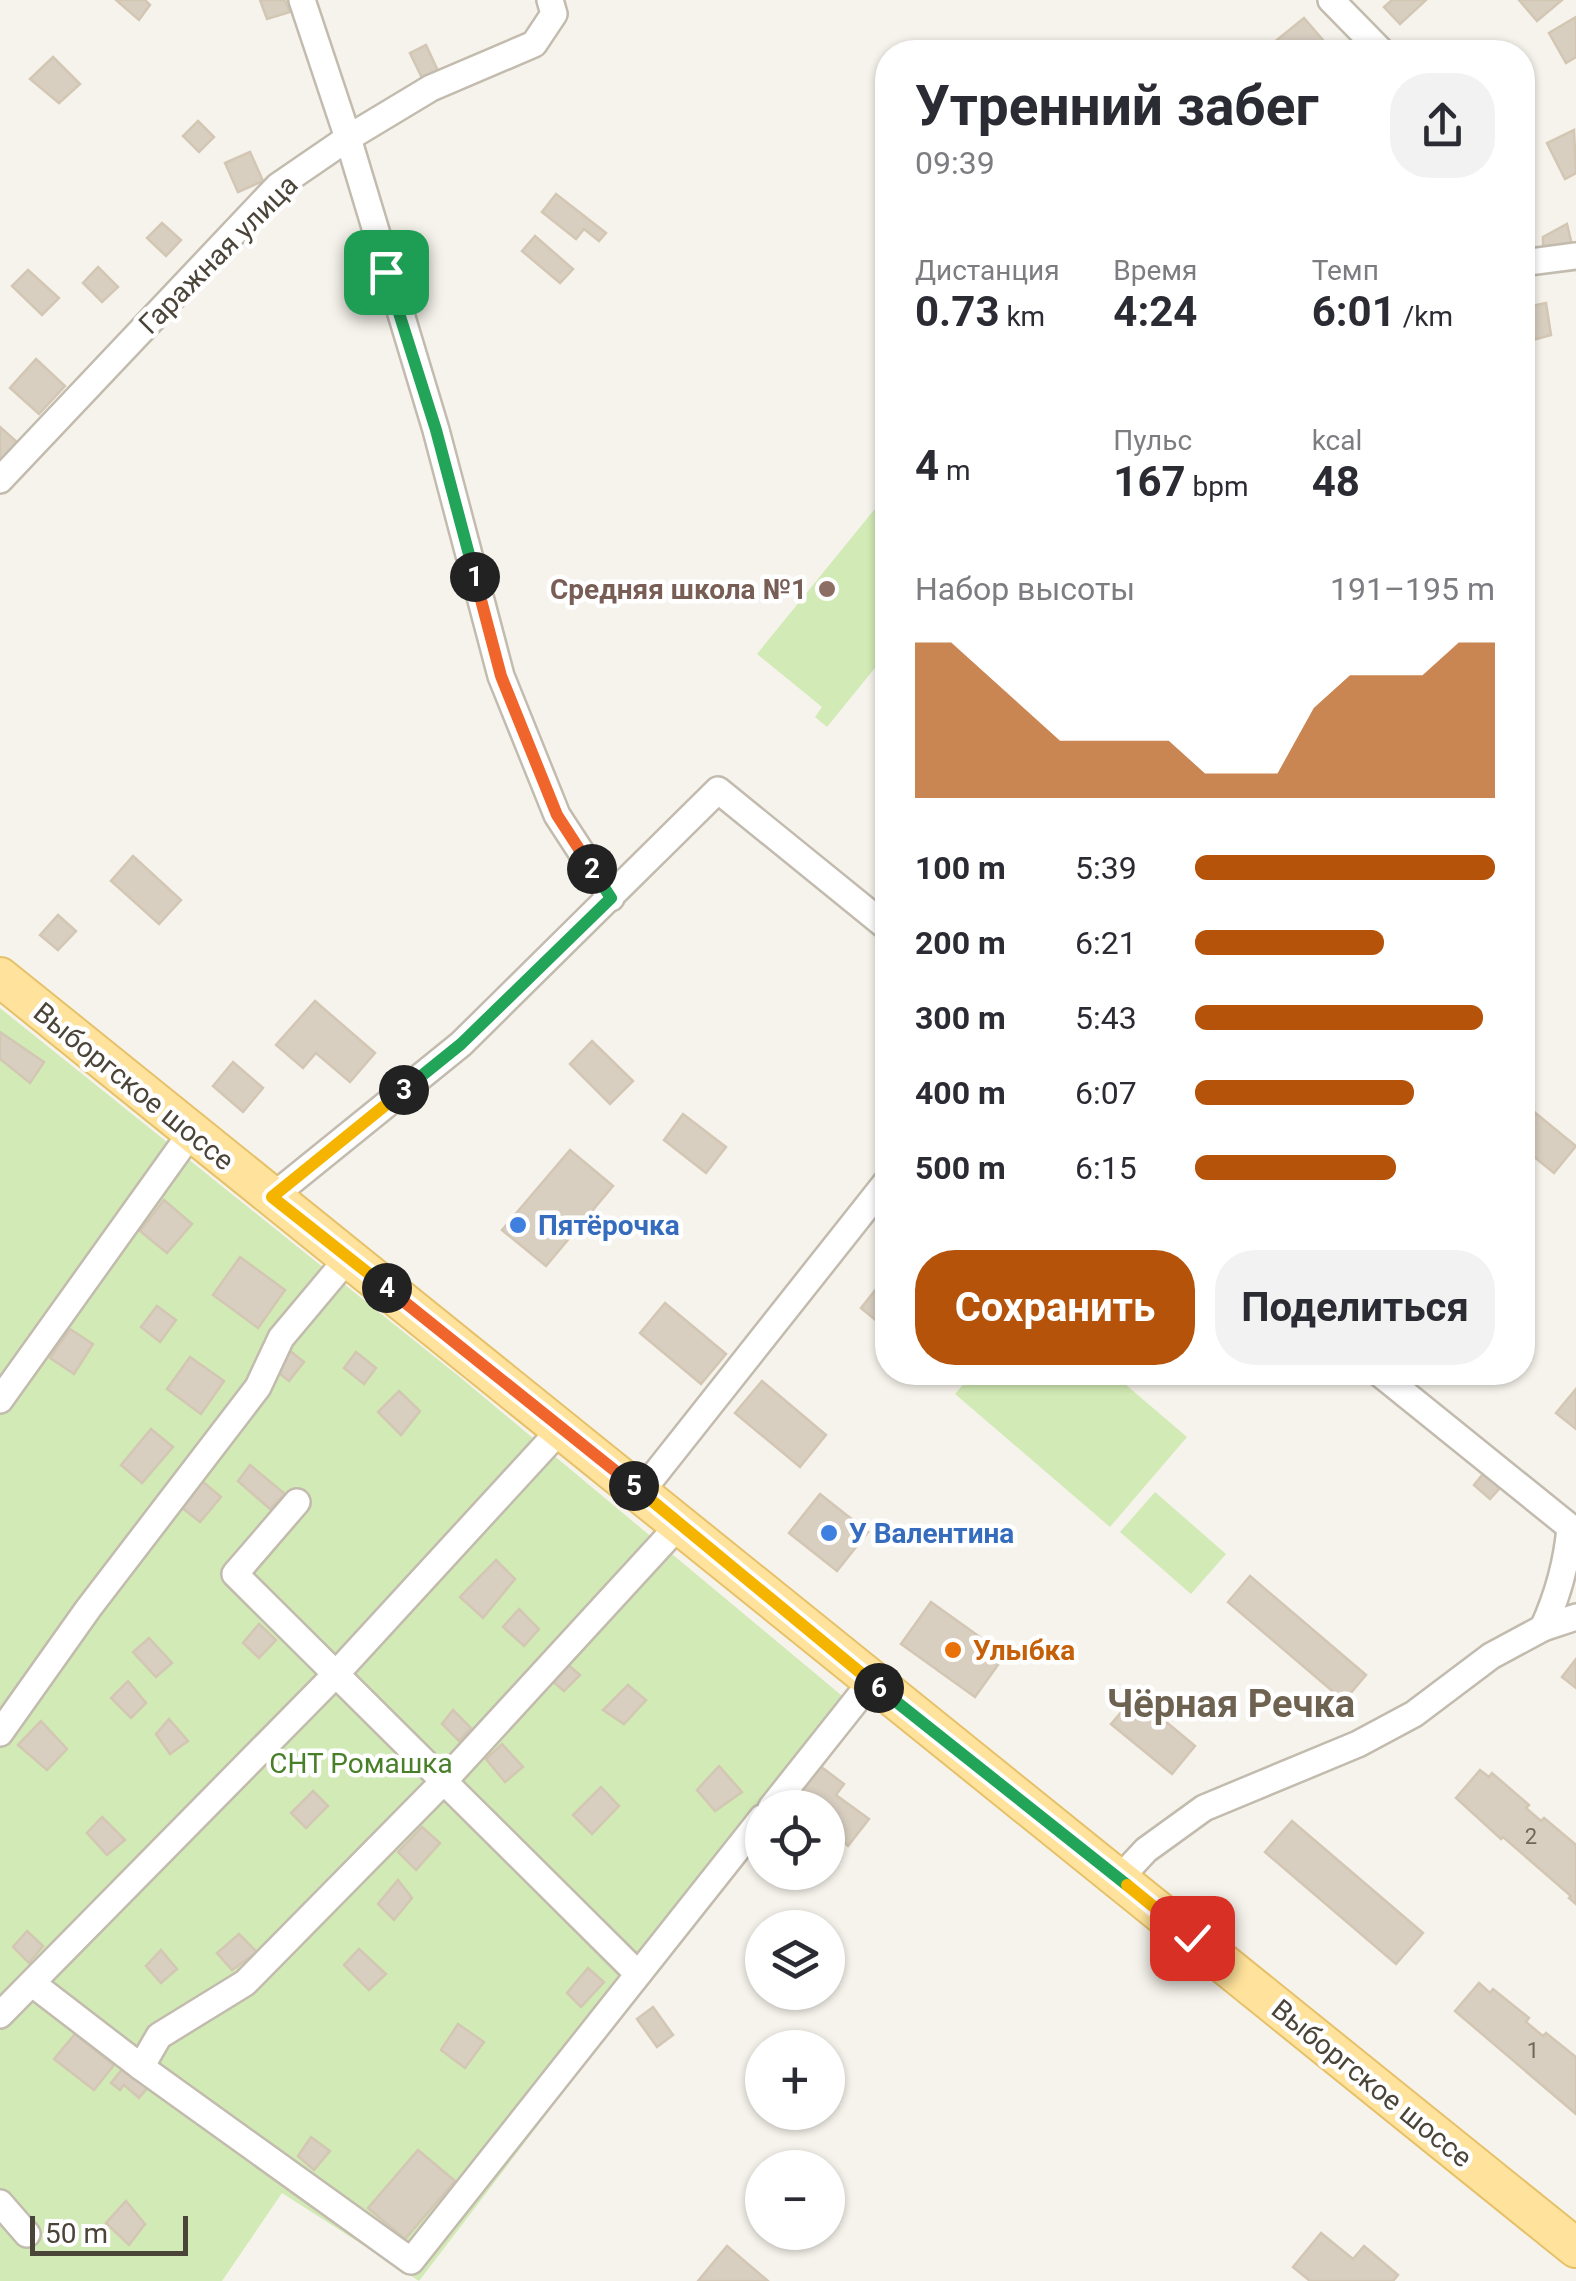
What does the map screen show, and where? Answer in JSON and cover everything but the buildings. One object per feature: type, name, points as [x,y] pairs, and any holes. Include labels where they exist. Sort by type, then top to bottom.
[{"type":"main road","name":"Выборгское шоссе","points":[[0,978],[1576,2248]]},
{"type":"street","points":[[302,0],[436,430],[501,676],[557,815],[611,898]]},
{"type":"street","name":"Гаражная улица","points":[[0,480],[278,186],[432,88],[534,44],[554,14],[550,0]]},
{"type":"street","points":[[1331,0],[1370,40]]},
{"type":"street","points":[[1535,262],[1576,256]]},
{"type":"street","points":[[272,1197],[461,1044],[718,790],[875,917]]},
{"type":"street","points":[[0,1400],[192,1133]]},
{"type":"street","points":[[641,1492],[875,1196]]},
{"type":"street","points":[[0,1733],[88,1610],[258,1388],[281,1338],[348,1258]]},
{"type":"street","points":[[1394,1385],[1570,1527],[1568,1558],[1544,1628]]},
{"type":"street","points":[[0,2015],[335,1675],[561,1429]]},
{"type":"street","points":[[297,1502],[236,1574],[638,1974]]},
{"type":"street","points":[[141,2067],[159,2036],[245,1984],[444,1780],[680,1524]]},
{"type":"street","points":[[1120,1879],[1146,1850],[1204,1808],[1358,1744],[1414,1714],[1491,1656],[1576,1616]]},
{"type":"street","points":[[785,1790],[871,1682]]},
{"type":"street","points":[[33,1984],[141,2067],[411,2261],[745,1839]]},
{"type":"street","points":[[0,2203],[27,2234]]},
{"type":"green space","points":[[875,509],[875,668],[827,727],[815,717],[822,707],[757,654]]},
{"type":"green space","name":"СНТ Ромашка","points":[[0,1008],[461,1378],[853,1705],[790,1790],[745,1790],[745,1852],[419,2281],[282,2193],[222,2281],[0,2281]]},
{"type":"green space","points":[[963,1385],[1126,1385],[1187,1437],[1110,1527],[955,1394]]},
{"type":"green space","points":[[1155,1492],[1226,1554],[1191,1594],[1120,1532]]},
{"type":"place","name":"Средняя школа №1","points":[[827,589]]},
{"type":"place","name":"Пятёрочка","points":[[518,1225]]},
{"type":"place","name":"У Валентина","points":[[829,1533]]},
{"type":"place","name":"Улыбка","points":[[953,1650]]},
{"type":"district","name":"Чёрная Речка","points":[[1231,1704]]},
{"type":"route","points":[[386,272],[436,430],[501,676],[557,815],[611,898],[461,1044],[272,1197],[1192,1938]]}]
